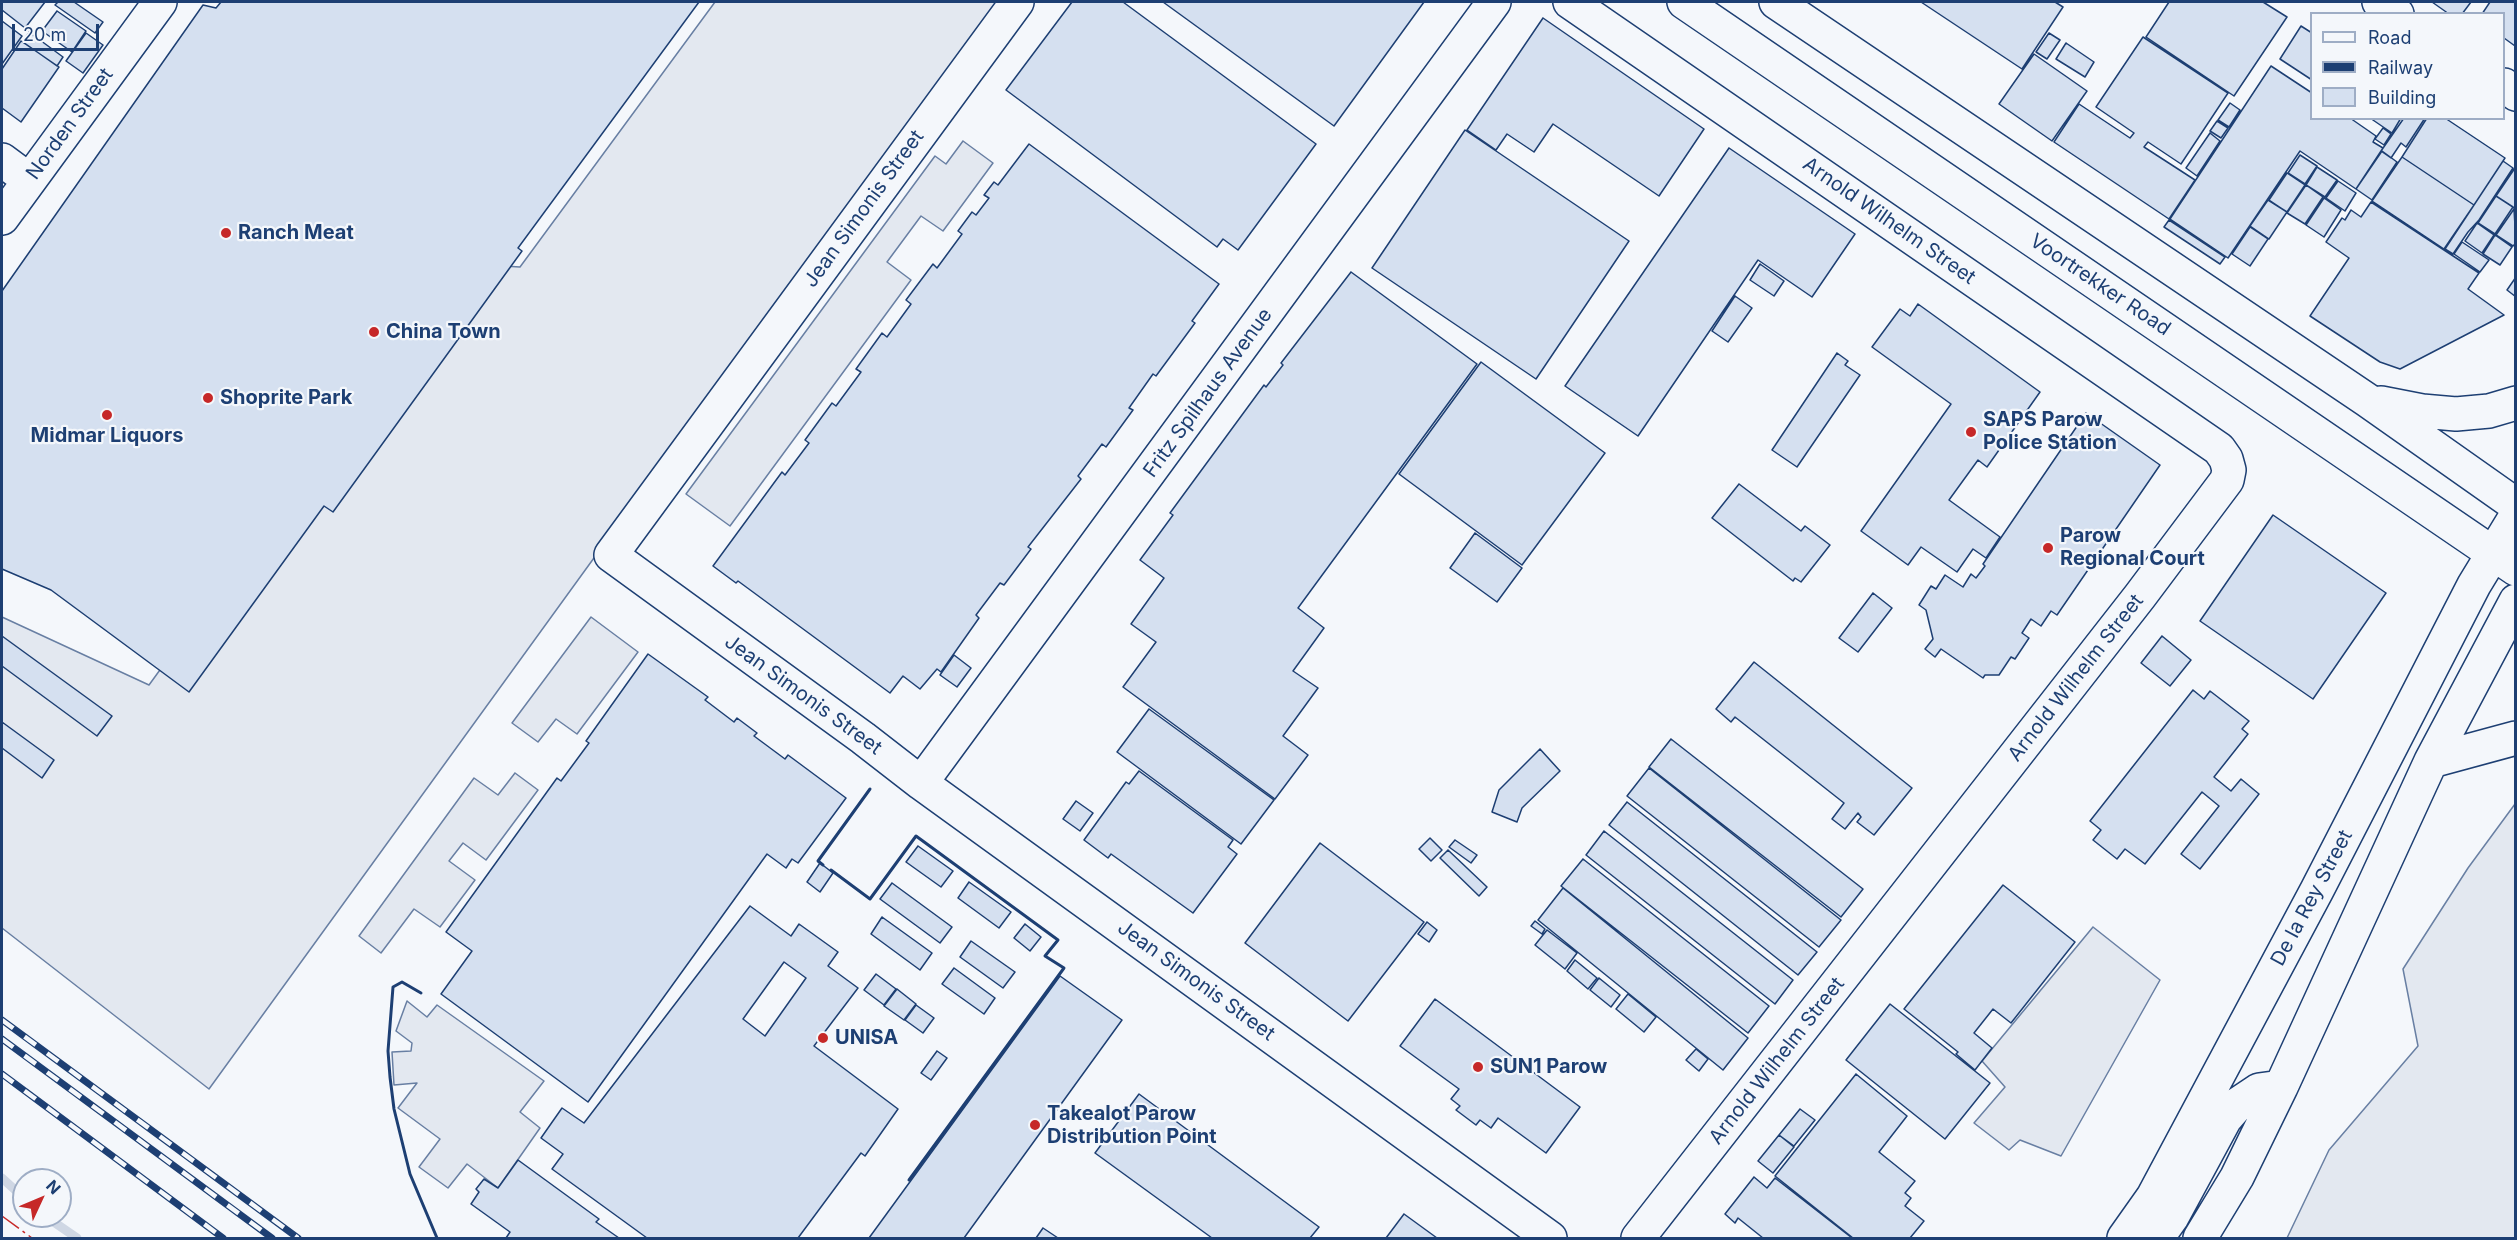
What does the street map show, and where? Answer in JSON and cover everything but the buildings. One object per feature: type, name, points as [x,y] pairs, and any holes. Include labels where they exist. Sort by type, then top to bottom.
[{"type":"street","name":"Norden Street","points":[[2,218],[160,2]]},
{"type":"street","name":"Jean Simonis Street","points":[[1017,2],[611,555],[1550,1239]]},
{"type":"street","name":"Fritz Spilhaus Avenue","points":[[921,783],[1494,2]]},
{"type":"street","name":"Arnold Wilhelm Street","points":[[1570,2],[2219,449],[2226,459],[2229,470],[2227,480],[2140,596],[1638,1239]]},
{"type":"street","name":"Voortrekker Road","points":[[1684,2],[2504,561]]},
{"type":"street","points":[[1776,2],[2367,400],[2516,505]]},
{"type":"street","points":[[2379,2],[2394,12]]},
{"type":"street","points":[[2,160],[29,180]]},
{"type":"street","points":[[2367,400],[2422,411],[2456,414],[2489,411],[2516,403]]},
{"type":"street","name":"De la Rey Street","points":[[2124,1239],[2153,1197],[2322,879],[2474,585],[2504,561],[2516,516]]},
{"type":"street","points":[[2200,1239],[2237,1177],[2282,1088],[2431,761],[2516,601]]},
{"type":"street","points":[[2431,761],[2516,738]]},
{"type":"street","points":[[2157,1239],[2172,1217],[2225,1119],[2238,1104],[2259,1090],[2282,1088]]},
{"type":"shaded area","points":[[715,2],[997,2],[209,1089],[2,928],[2,617],[149,685],[369,382],[487,265],[520,267]]},
{"type":"shaded area","points":[[963,141],[993,163],[943,231],[921,216],[887,262],[911,280],[730,526],[686,494],[935,156],[946,164]]},
{"type":"shaded area","points":[[591,617],[638,652],[577,734],[556,719],[538,742],[512,723]]},
{"type":"shaded area","points":[[515,773],[538,790],[486,860],[463,843],[449,861],[475,880],[440,927],[414,909],[381,953],[359,936],[474,778],[498,795]]},
{"type":"shaded area","points":[[2515,804],[2515,1238],[2287,1238],[2329,1150],[2418,1046],[2403,969],[2468,868]]},
{"type":"shaded area","points":[[2093,927],[2160,980],[2061,1156],[2020,1140],[2009,1150],[1974,1123],[2005,1087],[1982,1061]]},
{"type":"shaded area","points":[[407,1001],[427,1017],[437,1005],[544,1081],[520,1112],[540,1128],[498,1188],[467,1164],[448,1188],[419,1167],[440,1139],[398,1108],[417,1083],[394,1085],[392,1052],[411,1051],[412,1043],[396,1031]]},
{"type":"waterway","points":[[2,1178],[12,1187]]},
{"type":"waterway","points":[[62,1228],[77,1238]]},
{"type":"railway","points":[[2,1020],[298,1238]]},
{"type":"railway","points":[[2,1039],[272,1238]]},
{"type":"railway","points":[[2,1074],[223,1238]]},
{"type":"wall","points":[[823,865],[818,861],[870,789]]},
{"type":"wall","points":[[831,870],[870,899],[916,836],[1058,940],[1045,956],[1064,968],[909,1180]]},
{"type":"wall","points":[[421,993],[402,982],[393,987],[388,1051],[394,1109],[410,1174],[437,1238]]},
{"type":"power","points":[[2,1216],[32,1238]]},
{"type":"place","name":"Ranch Meat","points":[[226,233]]},
{"type":"place","name":"China Town","points":[[374,332]]},
{"type":"place","name":"Shoprite Park","points":[[208,398]]},
{"type":"place","name":"Midmar Liquors","points":[[107,415]]},
{"type":"place","name":"SAPS Parow Police Station","points":[[1971,432]]},
{"type":"place","name":"Parow Regional Court","points":[[2048,548]]},
{"type":"place","name":"UNISA","points":[[823,1038]]},
{"type":"place","name":"SUN1 Parow","points":[[1478,1067]]},
{"type":"place","name":"Takealot Parow Distribution Point","points":[[1035,1125]]}]
